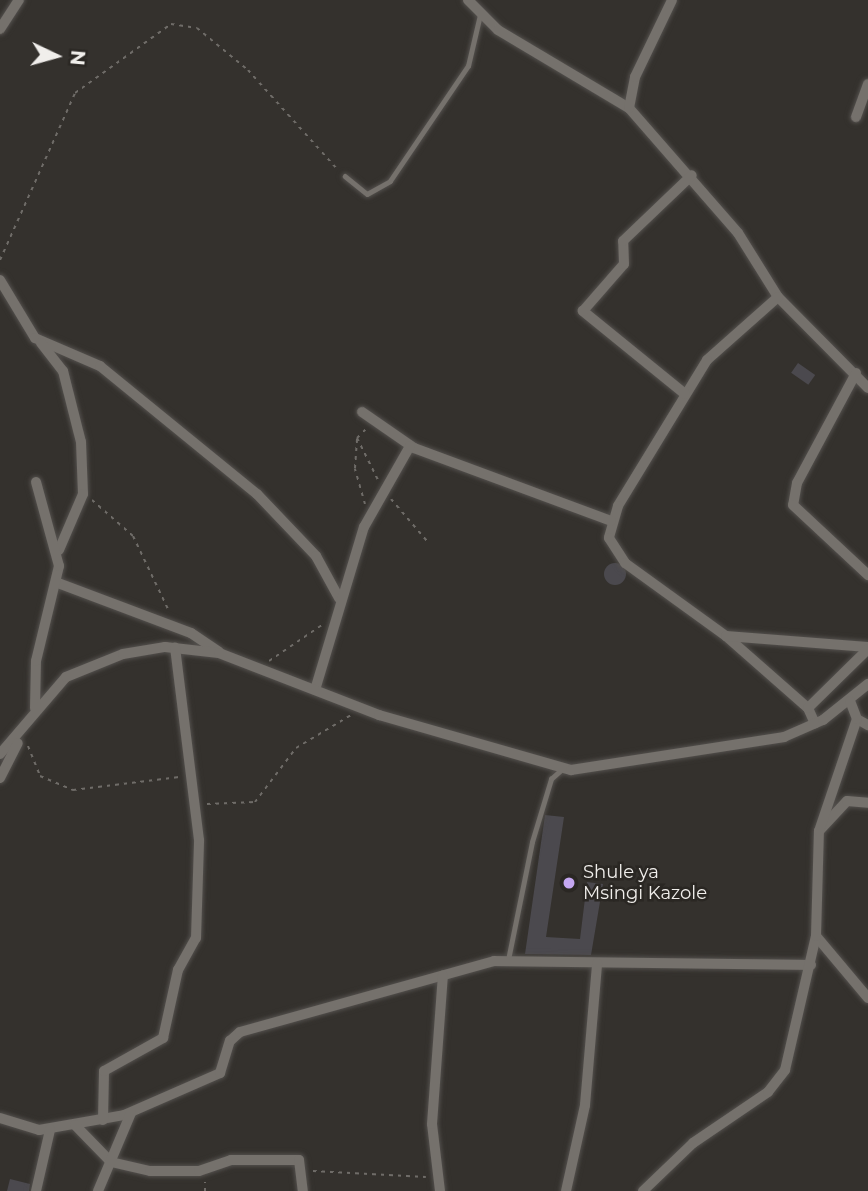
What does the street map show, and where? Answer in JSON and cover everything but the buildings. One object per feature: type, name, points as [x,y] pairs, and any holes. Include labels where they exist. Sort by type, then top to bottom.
[{"type":"street","points":[[0,29],[19,0]]},
{"type":"street","points":[[468,0],[480,15],[629,108],[692,175],[778,297],[868,388]]},
{"type":"street","points":[[629,108],[635,77],[672,0]]},
{"type":"street","points":[[856,117],[868,84]]},
{"type":"street","points":[[685,394],[583,311],[624,264],[623,241],[692,175]]},
{"type":"street","points":[[0,280],[18,318],[63,371],[79,429],[84,487],[58,551]]},
{"type":"street","points":[[778,297],[707,360],[611,521],[614,553],[726,636],[808,708],[815,724]]},
{"type":"street","points":[[41,342],[100,366],[199,453],[228,468],[307,545],[339,597]]},
{"type":"street","points":[[856,373],[797,484],[793,505],[868,575]]},
{"type":"street","points":[[362,412],[410,446],[611,521]]},
{"type":"street","points":[[315,690],[339,597],[369,519],[410,446]]},
{"type":"street","points":[[35,708],[36,661],[58,583],[58,551],[36,482]]},
{"type":"street","points":[[58,583],[176,629],[219,653],[361,708],[562,769],[751,744],[815,724],[850,701],[868,684]]},
{"type":"street","points":[[726,636],[868,648]]},
{"type":"street","points":[[0,778],[35,708],[79,670],[123,654],[175,647],[219,653]]},
{"type":"street","points":[[103,1120],[104,1071],[163,1038],[178,970],[195,938],[194,806],[187,776],[175,647]]},
{"type":"street","points":[[808,708],[868,648]]},
{"type":"street","points":[[850,701],[858,719],[868,725]]},
{"type":"street","points":[[643,1191],[694,1143],[775,1085],[788,1060],[816,936],[819,831],[858,719]]},
{"type":"street","points":[[0,754],[22,730]]},
{"type":"street","points":[[819,831],[847,801],[868,803]]},
{"type":"street","points":[[816,936],[868,998]]},
{"type":"street","points":[[0,1118],[50,1130],[131,1113],[220,1073],[230,1041],[240,1032],[443,975],[508,961],[811,965]]},
{"type":"street","points":[[566,1191],[585,1105],[597,964]]},
{"type":"street","points":[[440,1188],[432,1124],[443,975]]},
{"type":"street","points":[[98,1191],[131,1113]]},
{"type":"street","points":[[75,1125],[111,1162],[165,1172],[206,1170],[232,1160],[295,1159],[304,1167],[303,1191]]},
{"type":"street","points":[[36,1191],[50,1130]]},
{"type":"lane","points":[[345,176],[367,194],[390,181],[468,66],[480,15]]},
{"type":"lane","points":[[508,961],[532,842],[551,779],[562,769]]},
{"type":"path","points":[[0,260],[75,93],[178,22],[197,28],[255,76],[345,176]]},
{"type":"path","points":[[369,519],[355,468],[357,438],[372,421]]},
{"type":"path","points":[[357,438],[384,492],[427,541]]},
{"type":"path","points":[[84,487],[133,536],[176,629]]},
{"type":"path","points":[[260,667],[334,616]]},
{"type":"path","points":[[194,806],[255,802],[296,748],[361,708]]},
{"type":"path","points":[[22,730],[40,776],[69,789],[117,789],[187,776]]},
{"type":"path","points":[[304,1167],[346,1176],[426,1177],[440,1188]]},
{"type":"place","name":"Shule ya Msingi Kazole","points":[[569,883]]}]
